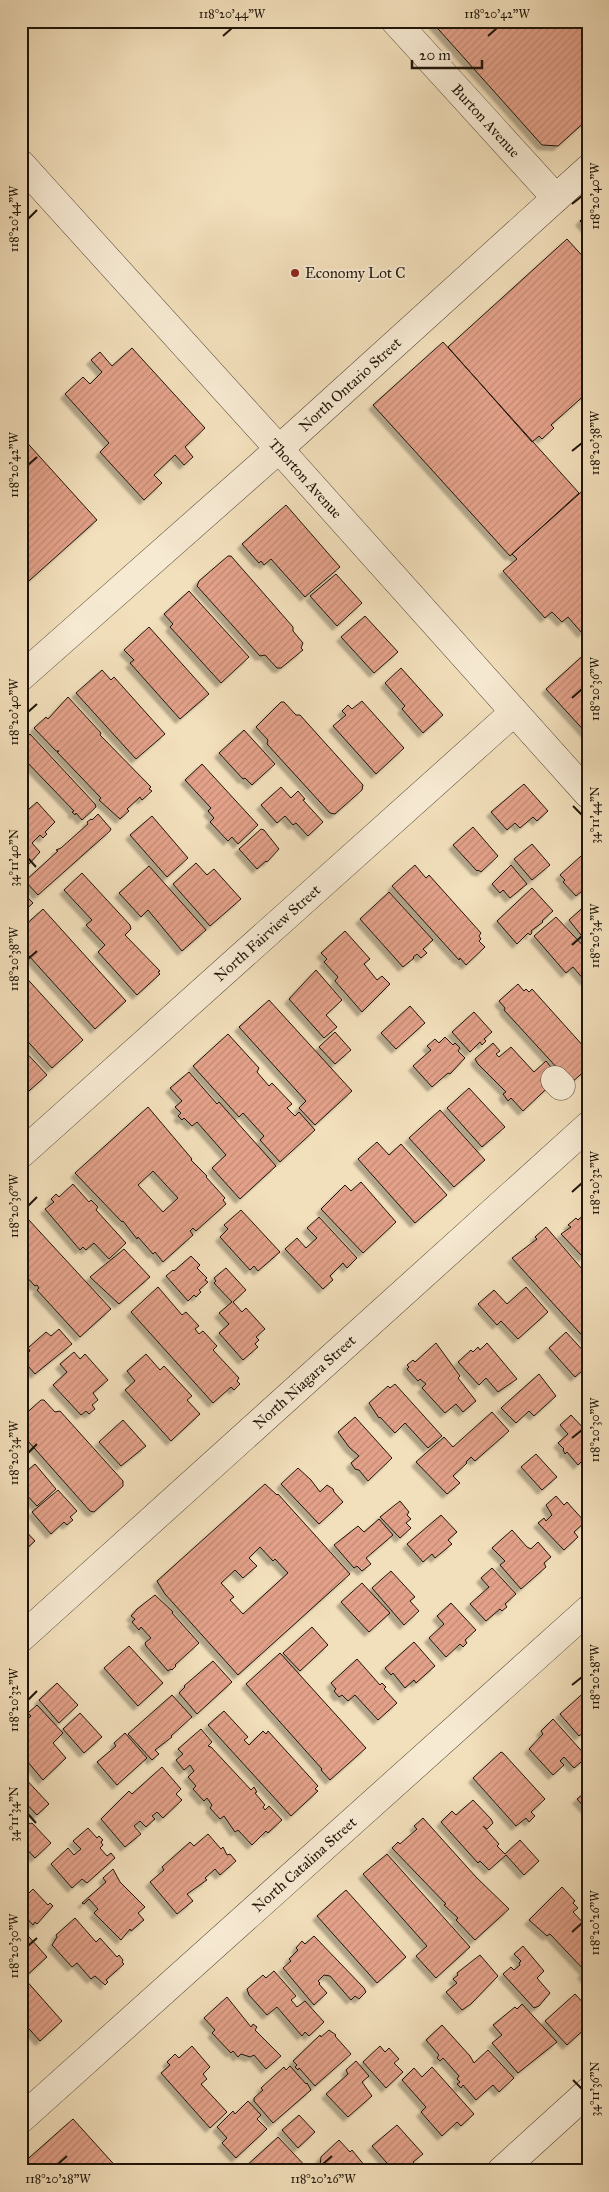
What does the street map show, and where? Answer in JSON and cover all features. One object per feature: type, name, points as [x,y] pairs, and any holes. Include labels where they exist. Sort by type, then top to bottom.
[{"type":"street","name":"Burton Avenue","points":[[396,21],[556,198]]},
{"type":"street","name":"Thorton Avenue","points":[[21,164],[280,449],[588,794]]},
{"type":"street","name":"North Ontario Street","points":[[21,677],[280,449],[588,169]]},
{"type":"street","name":"North Fairview Street","points":[[21,1154],[514,712]]},
{"type":"street","name":"North Niagara Street","points":[[21,1638],[588,1126]]},
{"type":"street","name":"North Catalina Street","points":[[21,2119],[588,1610]]},
{"type":"street","points":[[501,2171],[588,2092]]},
{"type":"building","points":[[431,21],[582,21],[588,28],[588,119],[558,146],[542,145]]},
{"type":"building","points":[[588,213],[588,230],[580,221]]},
{"type":"building","points":[[567,239],[588,262],[588,392],[551,425],[554,428],[542,439],[539,436],[532,442],[448,347]]},
{"type":"building","points":[[443,342],[579,493],[510,556],[373,405]]},
{"type":"building","points":[[132,348],[205,428],[185,447],[193,457],[184,465],[175,455],[154,475],[162,483],[144,500],[100,452],[109,443],[65,394],[83,377],[90,384],[102,372],[91,360],[100,352],[112,366]]},
{"type":"building","points":[[21,436],[97,520],[21,588]]},
{"type":"building","points":[[588,486],[588,628],[582,633],[568,617],[562,622],[552,612],[545,618],[503,571],[517,559],[512,554]]},
{"type":"building","points":[[286,505],[340,567],[305,597],[271,559],[264,565],[261,561],[259,563],[242,544]]},
{"type":"building","points":[[228,556],[231,556],[293,627],[293,631],[303,643],[301,648],[303,650],[281,668],[277,668],[265,655],[260,656],[197,586],[199,581]]},
{"type":"building","points":[[336,574],[362,603],[337,626],[310,596]]},
{"type":"building","points":[[189,591],[249,657],[221,683],[170,627],[173,624],[164,614]]},
{"type":"building","points":[[365,616],[398,652],[374,673],[341,637]]},
{"type":"building","points":[[149,627],[209,694],[180,719],[130,663],[134,660],[124,650]]},
{"type":"building","points":[[588,651],[588,735],[546,689]]},
{"type":"building","points":[[401,668],[443,715],[423,733],[402,709],[405,706],[385,683]]},
{"type":"building","points":[[102,670],[111,680],[114,677],[165,734],[136,759],[76,693]]},
{"type":"building","points":[[68,697],[101,733],[100,735],[151,787],[149,789],[152,791],[142,800],[140,797],[127,809],[129,811],[120,819],[99,800],[101,798],[57,752],[59,751],[56,751],[34,728],[46,717],[48,719]]},
{"type":"building","points":[[362,701],[404,748],[376,774],[333,726],[346,715],[342,711],[348,705],[352,709]]},
{"type":"building","points":[[281,702],[284,702],[296,715],[300,715],[363,785],[362,790],[335,814],[330,813],[267,744],[268,740],[256,727]]},
{"type":"building","points":[[244,730],[275,764],[252,785],[245,778],[243,779],[219,753]]},
{"type":"building","points":[[30,734],[95,804],[96,807],[82,820],[76,813],[75,815],[72,812],[74,811],[22,757],[21,742]]},
{"type":"building","points":[[202,764],[258,825],[238,844],[232,837],[228,841],[210,822],[214,818],[208,811],[211,808],[185,780]]},
{"type":"building","points":[[524,784],[548,811],[537,821],[533,817],[520,828],[515,823],[507,830],[491,812]]},
{"type":"building","points":[[281,787],[291,798],[298,791],[305,799],[303,800],[323,822],[308,836],[296,823],[293,825],[285,816],[277,823],[261,805]]},
{"type":"building","points":[[37,802],[55,822],[45,832],[47,834],[43,838],[40,835],[32,843],[40,852],[29,864],[21,857],[21,816]]},
{"type":"building","points":[[98,814],[111,829],[110,831],[38,895],[25,881],[58,851],[56,850],[61,848],[88,824],[87,822]]},
{"type":"building","points":[[152,816],[188,858],[167,877],[130,835]]},
{"type":"building","points":[[473,827],[498,856],[481,872],[477,871],[453,845]]},
{"type":"building","points":[[261,829],[264,830],[279,849],[267,862],[257,869],[239,849]]},
{"type":"building","points":[[532,844],[550,865],[532,880],[514,859]]},
{"type":"building","points":[[581,856],[584,859],[588,856],[588,886],[576,896],[563,882],[565,880],[560,875]]},
{"type":"building","points":[[196,863],[207,875],[214,869],[241,899],[210,926],[173,884]]},
{"type":"building","points":[[415,865],[426,878],[429,875],[481,933],[479,941],[485,947],[466,965],[460,958],[459,960],[392,886]]},
{"type":"building","points":[[511,865],[527,884],[510,898],[503,890],[500,893],[492,884]]},
{"type":"building","points":[[149,866],[206,930],[182,951],[148,910],[141,917],[119,893]]},
{"type":"building","points":[[82,873],[130,925],[131,929],[125,935],[160,971],[158,972],[160,974],[137,995],[98,952],[105,945],[86,925],[92,920],[64,890]]},
{"type":"building","points":[[532,888],[553,911],[531,931],[530,935],[528,933],[517,944],[497,921]]},
{"type":"building","points":[[21,890],[33,903],[21,914]]},
{"type":"building","points":[[389,892],[433,940],[423,949],[427,953],[421,958],[417,954],[403,967],[360,919]]},
{"type":"building","points":[[588,903],[588,940],[586,938],[585,940],[569,920]]},
{"type":"building","points":[[43,909],[126,1001],[95,1029],[21,947],[21,929]]},
{"type":"building","points":[[556,917],[588,951],[588,979],[585,981],[573,967],[566,973],[534,936]]},
{"type":"building","points":[[345,931],[370,959],[364,964],[377,980],[382,976],[390,984],[362,1012],[335,981],[338,977],[324,962],[327,959],[321,953]]},
{"type":"building","points":[[316,970],[342,1000],[326,1015],[337,1027],[324,1038],[289,999]]},
{"type":"building","points":[[21,972],[83,1040],[52,1068],[21,1034]]},
{"type":"building","points":[[518,984],[524,991],[526,989],[529,992],[532,989],[585,1048],[582,1051],[588,1058],[588,1068],[571,1083],[504,1010],[505,1008],[499,1001]]},
{"type":"building","points":[[269,1000],[352,1091],[315,1125],[299,1108],[306,1101],[239,1027]]},
{"type":"building","points":[[410,1006],[425,1023],[396,1049],[381,1033]]},
{"type":"building","points":[[474,1012],[492,1032],[484,1039],[486,1041],[482,1045],[480,1042],[470,1052],[452,1032]]},
{"type":"building","points":[[335,1032],[351,1050],[335,1064],[319,1047]]},
{"type":"building","points":[[228,1034],[259,1068],[257,1072],[269,1086],[272,1083],[292,1104],[287,1108],[295,1116],[299,1112],[315,1130],[280,1162],[260,1140],[264,1136],[243,1113],[239,1117],[193,1066]]},
{"type":"building","points":[[445,1037],[453,1045],[455,1043],[460,1048],[458,1051],[465,1058],[450,1074],[448,1073],[432,1087],[413,1066],[431,1050],[427,1046],[435,1039],[439,1043]]},
{"type":"building","points":[[493,1043],[500,1051],[496,1054],[499,1057],[511,1047],[534,1072],[546,1061],[559,1077],[523,1111],[511,1098],[508,1101],[503,1094],[506,1092],[475,1059]]},
{"type":"building","points":[[21,1047],[47,1075],[21,1098]]},
{"type":"building","points":[[189,1072],[217,1104],[219,1102],[276,1166],[240,1199],[212,1168],[226,1155],[197,1122],[192,1126],[184,1118],[182,1120],[178,1116],[181,1113],[175,1107],[182,1101],[170,1088]]},
{"type":"building","points":[[469,1088],[505,1127],[482,1147],[447,1108]]},
{"type":"building","points":[[148,1107],[225,1198],[223,1200],[226,1204],[196,1231],[193,1228],[190,1231],[193,1235],[163,1262],[138,1237],[137,1239],[123,1221],[75,1173]],"holes":[[[153,1171],[178,1198],[163,1212],[138,1185]]]},
{"type":"building","points":[[440,1110],[485,1160],[454,1187],[409,1138]]},
{"type":"building","points":[[377,1142],[389,1155],[401,1144],[447,1195],[415,1223],[358,1159]]},
{"type":"building","points":[[361,1182],[396,1222],[363,1253],[321,1209],[345,1185],[351,1191]]},
{"type":"building","points":[[73,1184],[89,1202],[91,1200],[98,1207],[96,1210],[126,1243],[109,1259],[94,1243],[86,1250],[83,1247],[80,1250],[45,1209],[54,1202],[51,1199],[56,1194],[59,1197]]},
{"type":"building","points":[[241,1210],[280,1252],[258,1271],[254,1266],[250,1270],[220,1237],[228,1229],[224,1225]]},
{"type":"building","points":[[587,1212],[588,1248],[586,1250],[588,1253],[583,1257],[561,1234],[571,1227],[568,1225],[576,1218],[578,1220]]},
{"type":"building","points":[[319,1217],[357,1258],[347,1268],[343,1263],[330,1276],[333,1280],[323,1289],[285,1249],[297,1238],[306,1248],[317,1238],[307,1228]]},
{"type":"building","points":[[28,1219],[111,1309],[80,1337],[37,1290],[39,1288],[37,1285],[35,1286],[21,1271],[21,1225]]},
{"type":"building","points":[[546,1227],[588,1276],[588,1342],[512,1258],[537,1239],[535,1237]]},
{"type":"building","points":[[124,1249],[150,1277],[119,1304],[90,1277]]},
{"type":"building","points":[[191,1256],[200,1265],[197,1268],[207,1278],[205,1280],[208,1282],[199,1290],[201,1292],[196,1297],[194,1295],[188,1301],[166,1276]]},
{"type":"building","points":[[226,1268],[246,1290],[233,1302],[242,1312],[246,1308],[265,1329],[256,1337],[259,1340],[255,1344],[258,1347],[243,1360],[219,1333],[229,1324],[219,1313],[232,1302],[214,1283],[216,1281],[214,1278]]},
{"type":"building","points":[[158,1287],[182,1315],[186,1312],[199,1326],[195,1329],[199,1334],[203,1331],[217,1346],[213,1350],[239,1378],[237,1381],[240,1384],[234,1390],[231,1387],[213,1403],[131,1312]]},
{"type":"building","points":[[526,1287],[548,1312],[518,1339],[501,1321],[497,1325],[478,1304],[494,1290],[507,1304]]},
{"type":"building","points":[[59,1329],[72,1344],[35,1374],[21,1358],[30,1351],[28,1348],[46,1332],[51,1336]]},
{"type":"building","points":[[566,1332],[588,1356],[588,1366],[575,1377],[549,1348]]},
{"type":"building","points":[[436,1343],[460,1376],[458,1378],[476,1401],[463,1412],[456,1404],[445,1413],[422,1388],[426,1384],[420,1379],[418,1381],[407,1369],[409,1367],[407,1365],[413,1360],[415,1362]]},
{"type":"building","points":[[487,1343],[517,1379],[498,1392],[486,1378],[479,1385],[458,1362],[471,1350],[473,1352],[478,1347],[480,1350]]},
{"type":"building","points":[[74,1352],[80,1359],[85,1354],[108,1380],[93,1393],[98,1400],[92,1405],[95,1409],[89,1414],[86,1411],[81,1415],[53,1385],[67,1372],[60,1364]]},
{"type":"building","points":[[146,1354],[160,1370],[164,1366],[192,1396],[187,1400],[200,1414],[171,1441],[125,1390],[135,1381],[127,1371]]},
{"type":"building","points":[[539,1374],[556,1396],[534,1416],[529,1411],[516,1423],[501,1408]]},
{"type":"building","points":[[395,1384],[442,1436],[428,1448],[405,1423],[395,1433],[379,1418],[369,1403],[388,1386],[390,1388]]},
{"type":"building","points":[[41,1400],[44,1400],[55,1412],[60,1411],[123,1481],[123,1486],[94,1512],[90,1511],[27,1440],[29,1437],[21,1430],[21,1418]]},
{"type":"building","points":[[492,1412],[509,1431],[475,1461],[471,1457],[466,1462],[453,1476],[460,1483],[447,1494],[416,1462],[444,1437],[453,1447]]},
{"type":"building","points":[[571,1415],[588,1433],[588,1462],[585,1458],[578,1465],[567,1452],[565,1454],[564,1449],[558,1443],[568,1434],[560,1425]]},
{"type":"building","points":[[355,1417],[392,1458],[368,1481],[351,1463],[359,1456],[349,1447],[338,1432]]},
{"type":"building","points":[[123,1420],[146,1446],[121,1466],[99,1442]]},
{"type":"building","points":[[536,1454],[557,1477],[542,1490],[521,1467]]},
{"type":"building","points":[[35,1464],[56,1489],[37,1506],[21,1489],[21,1476]]},
{"type":"building","points":[[298,1468],[320,1492],[327,1485],[333,1489],[343,1502],[319,1524],[281,1484]]},
{"type":"building","points":[[265,1484],[278,1494],[350,1574],[238,1675],[165,1594],[157,1581]],"holes":[[[260,1547],[273,1561],[275,1559],[288,1573],[243,1614],[230,1600],[234,1597],[221,1583],[235,1570],[243,1578],[257,1566],[249,1558]]]},
{"type":"building","points":[[58,1490],[77,1511],[70,1517],[73,1520],[67,1525],[64,1522],[51,1534],[32,1512]]},
{"type":"building","points":[[556,1496],[564,1505],[567,1502],[585,1522],[574,1532],[578,1537],[564,1550],[538,1523],[544,1518],[546,1521],[552,1515],[546,1505]]},
{"type":"building","points":[[400,1501],[409,1512],[407,1515],[411,1519],[406,1523],[411,1528],[400,1538],[380,1517]]},
{"type":"building","points":[[441,1515],[457,1532],[448,1540],[452,1544],[435,1558],[432,1554],[423,1562],[407,1544]]},
{"type":"building","points":[[379,1519],[393,1535],[366,1558],[371,1564],[362,1571],[357,1566],[354,1568],[334,1545],[358,1526],[364,1532]]},
{"type":"building","points":[[21,1526],[35,1541],[23,1552],[25,1554],[21,1558]]},
{"type":"building","points":[[512,1530],[527,1547],[531,1549],[538,1542],[551,1557],[544,1563],[546,1567],[521,1589],[500,1565],[505,1561],[492,1548]]},
{"type":"building","points":[[492,1568],[516,1594],[505,1604],[507,1607],[502,1611],[500,1609],[486,1621],[470,1604],[489,1587],[481,1578]]},
{"type":"building","points":[[391,1571],[415,1597],[410,1601],[419,1611],[404,1625],[372,1588]]},
{"type":"building","points":[[362,1583],[390,1613],[369,1632],[341,1602]]},
{"type":"building","points":[[155,1595],[173,1612],[199,1643],[172,1670],[168,1671],[146,1646],[145,1643],[151,1638],[141,1627],[139,1630],[132,1622],[135,1619],[131,1616]]},
{"type":"building","points":[[451,1603],[476,1630],[465,1640],[467,1643],[463,1647],[460,1644],[446,1657],[429,1638],[444,1624],[437,1616]]},
{"type":"building","points":[[312,1627],[328,1645],[300,1671],[283,1653]]},
{"type":"building","points":[[414,1642],[435,1666],[416,1683],[414,1680],[405,1688],[393,1673],[391,1675],[385,1668]]},
{"type":"building","points":[[129,1646],[163,1683],[138,1706],[104,1668]]},
{"type":"building","points":[[280,1653],[366,1748],[330,1780],[246,1684]]},
{"type":"building","points":[[357,1659],[380,1685],[382,1683],[386,1687],[384,1689],[397,1703],[378,1720],[355,1695],[348,1701],[342,1695],[339,1697],[331,1683]]},
{"type":"building","points":[[213,1661],[232,1682],[197,1714],[179,1693],[184,1686]]},
{"type":"building","points":[[57,1683],[78,1705],[59,1723],[39,1700]]},
{"type":"building","points":[[588,1689],[588,1728],[579,1736],[560,1714]]},
{"type":"building","points":[[172,1695],[192,1717],[172,1737],[155,1750],[159,1754],[152,1760],[128,1734]]},
{"type":"building","points":[[37,1705],[63,1733],[53,1743],[66,1758],[43,1780],[27,1761],[25,1762],[21,1758],[21,1729],[29,1723],[26,1720],[31,1716],[28,1713]]},
{"type":"building","points":[[224,1711],[248,1737],[244,1740],[249,1745],[263,1731],[266,1734],[268,1731],[318,1786],[315,1789],[318,1791],[291,1816],[208,1725]]},
{"type":"building","points":[[80,1713],[102,1737],[84,1753],[63,1729]]},
{"type":"building","points":[[553,1719],[587,1757],[574,1768],[564,1757],[560,1761],[564,1765],[553,1775],[529,1749],[543,1734],[541,1731]]},
{"type":"building","points":[[201,1729],[212,1742],[208,1746],[251,1790],[254,1787],[257,1792],[255,1793],[265,1805],[263,1807],[265,1810],[269,1806],[282,1820],[268,1833],[266,1831],[252,1845],[238,1830],[235,1832],[224,1816],[220,1819],[210,1808],[212,1805],[207,1798],[204,1801],[193,1789],[196,1786],[188,1777],[194,1771],[190,1765],[184,1770],[176,1760],[183,1754],[178,1749]]},
{"type":"building","points":[[125,1733],[147,1758],[117,1785],[97,1762],[116,1746],[114,1743]]},
{"type":"building","points":[[501,1752],[545,1799],[531,1812],[535,1816],[529,1822],[526,1818],[516,1826],[473,1778]]},
{"type":"building","points":[[162,1767],[181,1789],[176,1794],[182,1800],[163,1818],[157,1812],[152,1816],[155,1819],[146,1827],[140,1821],[134,1826],[141,1834],[125,1847],[101,1819],[129,1791],[132,1794]]},
{"type":"building","points":[[21,1774],[49,1804],[37,1815],[21,1798]]},
{"type":"building","points":[[588,1790],[588,1811],[577,1799]]},
{"type":"building","points":[[473,1800],[491,1819],[493,1823],[487,1829],[483,1826],[505,1854],[520,1840],[539,1861],[524,1875],[506,1855],[489,1870],[480,1861],[478,1863],[441,1822],[452,1811],[456,1815]]},
{"type":"building","points":[[23,1816],[51,1843],[35,1858],[23,1845],[21,1846]]},
{"type":"building","points":[[423,1818],[476,1877],[509,1909],[475,1940],[456,1920],[458,1918],[444,1905],[446,1904],[392,1848],[398,1842],[400,1844],[417,1829],[414,1826]]},
{"type":"building","points":[[88,1828],[97,1838],[99,1836],[103,1840],[101,1842],[103,1845],[100,1848],[107,1856],[111,1853],[115,1858],[87,1883],[82,1879],[72,1888],[51,1864],[68,1848],[74,1855],[81,1849],[73,1841]]},
{"type":"building","points":[[208,1834],[221,1849],[223,1847],[227,1855],[230,1854],[236,1861],[220,1875],[215,1869],[205,1878],[207,1880],[187,1894],[193,1901],[177,1914],[150,1882],[164,1870],[162,1867],[190,1842],[194,1846]]},
{"type":"building","points":[[387,1854],[470,1947],[436,1978],[416,1956],[427,1946],[363,1874]]},
{"type":"building","points":[[113,1869],[120,1882],[145,1907],[138,1913],[144,1920],[131,1931],[130,1929],[121,1940],[94,1913],[98,1909],[89,1899],[84,1904],[82,1903],[106,1882],[103,1878]]},
{"type":"building","points":[[21,1887],[28,1894],[33,1889],[48,1905],[50,1903],[53,1906],[37,1924],[35,1922],[33,1925],[23,1914],[21,1915]]},
{"type":"building","points":[[562,1887],[575,1901],[573,1903],[578,1908],[573,1912],[588,1928],[588,1981],[582,1974],[585,1971],[550,1934],[547,1936],[529,1920]]},
{"type":"building","points":[[346,1890],[406,1957],[377,1983],[317,1916]]},
{"type":"building","points":[[75,1918],[96,1942],[100,1938],[117,1957],[119,1955],[123,1960],[124,1964],[106,1980],[108,1982],[105,1985],[95,1976],[91,1979],[77,1963],[72,1967],[52,1945],[57,1937],[56,1935]]},
{"type":"building","points":[[21,1928],[47,1957],[24,1978],[62,2021],[40,2041],[21,2020]]},
{"type":"building","points":[[314,1936],[364,1988],[366,1992],[359,1999],[355,1996],[351,2000],[330,1976],[324,1975],[318,1981],[327,1993],[314,2005],[283,1968],[291,1961],[289,1959],[298,1950],[296,1948],[302,1941],[305,1944]]},
{"type":"building","points":[[523,1946],[544,1971],[537,1978],[550,1993],[539,2006],[534,2008],[503,1974],[511,1967],[514,1970],[520,1965],[521,1961],[514,1954]]},
{"type":"building","points":[[480,1955],[498,1976],[471,2004],[462,2010],[446,1992],[457,1983],[453,1979],[458,1975],[457,1973]]},
{"type":"building","points":[[274,1971],[296,1996],[291,2000],[297,2007],[305,2001],[324,2022],[309,2036],[305,2032],[302,2036],[277,2007],[267,2015],[249,1995],[247,1989],[263,1975],[266,1978]]},
{"type":"building","points":[[575,1994],[588,2008],[588,2026],[567,2045],[545,2021]]},
{"type":"building","points":[[227,1997],[251,2027],[253,2024],[257,2027],[255,2030],[281,2056],[266,2069],[254,2055],[250,2057],[241,2054],[238,2057],[233,2051],[231,2053],[212,2033],[215,2030],[204,2018]]},
{"type":"building","points":[[522,2004],[557,2042],[518,2073],[492,2043],[502,2035],[493,2025],[515,2007],[517,2009]]},
{"type":"building","points":[[442,2025],[474,2063],[488,2050],[514,2078],[499,2092],[493,2085],[476,2100],[463,2085],[461,2088],[457,2084],[460,2082],[457,2079],[459,2076],[443,2058],[440,2061],[437,2058],[439,2055],[426,2040]]},
{"type":"building","points":[[329,2030],[336,2035],[351,2054],[315,2086],[299,2068],[298,2070],[295,2067],[297,2065],[293,2061],[320,2035],[321,2037]]},
{"type":"building","points":[[192,2046],[210,2067],[203,2074],[207,2079],[201,2084],[227,2112],[210,2128],[161,2073],[170,2065],[167,2062],[175,2054],[179,2058]]},
{"type":"building","points":[[380,2046],[385,2052],[389,2048],[399,2059],[394,2063],[403,2072],[386,2088],[363,2062]]},
{"type":"building","points":[[356,2061],[369,2076],[362,2082],[372,2096],[348,2117],[326,2094],[348,2074],[346,2070]]},
{"type":"building","points":[[290,2066],[307,2083],[311,2090],[273,2123],[254,2101],[254,2098],[263,2090],[261,2088],[284,2067],[286,2070]]},
{"type":"building","points":[[432,2067],[474,2114],[461,2126],[457,2122],[442,2136],[421,2112],[426,2107],[402,2080],[414,2068],[422,2077]]},
{"type":"building","points":[[248,2101],[261,2115],[257,2119],[267,2129],[236,2158],[222,2143],[227,2138],[217,2127],[233,2111],[235,2114]]},
{"type":"building","points":[[299,2115],[315,2132],[298,2148],[282,2130]]},
{"type":"building","points":[[73,2119],[120,2171],[21,2171],[21,2165]]},
{"type":"building","points":[[397,2125],[423,2154],[413,2162],[416,2166],[411,2171],[394,2171],[372,2146]]},
{"type":"building","points":[[278,2137],[309,2170],[248,2171],[245,2167]]},
{"type":"building","points":[[339,2140],[350,2152],[352,2150],[369,2171],[323,2171],[320,2165],[321,2157]]},
{"type":"place","name":"Economy Lot C","points":[[295,273]]}]
